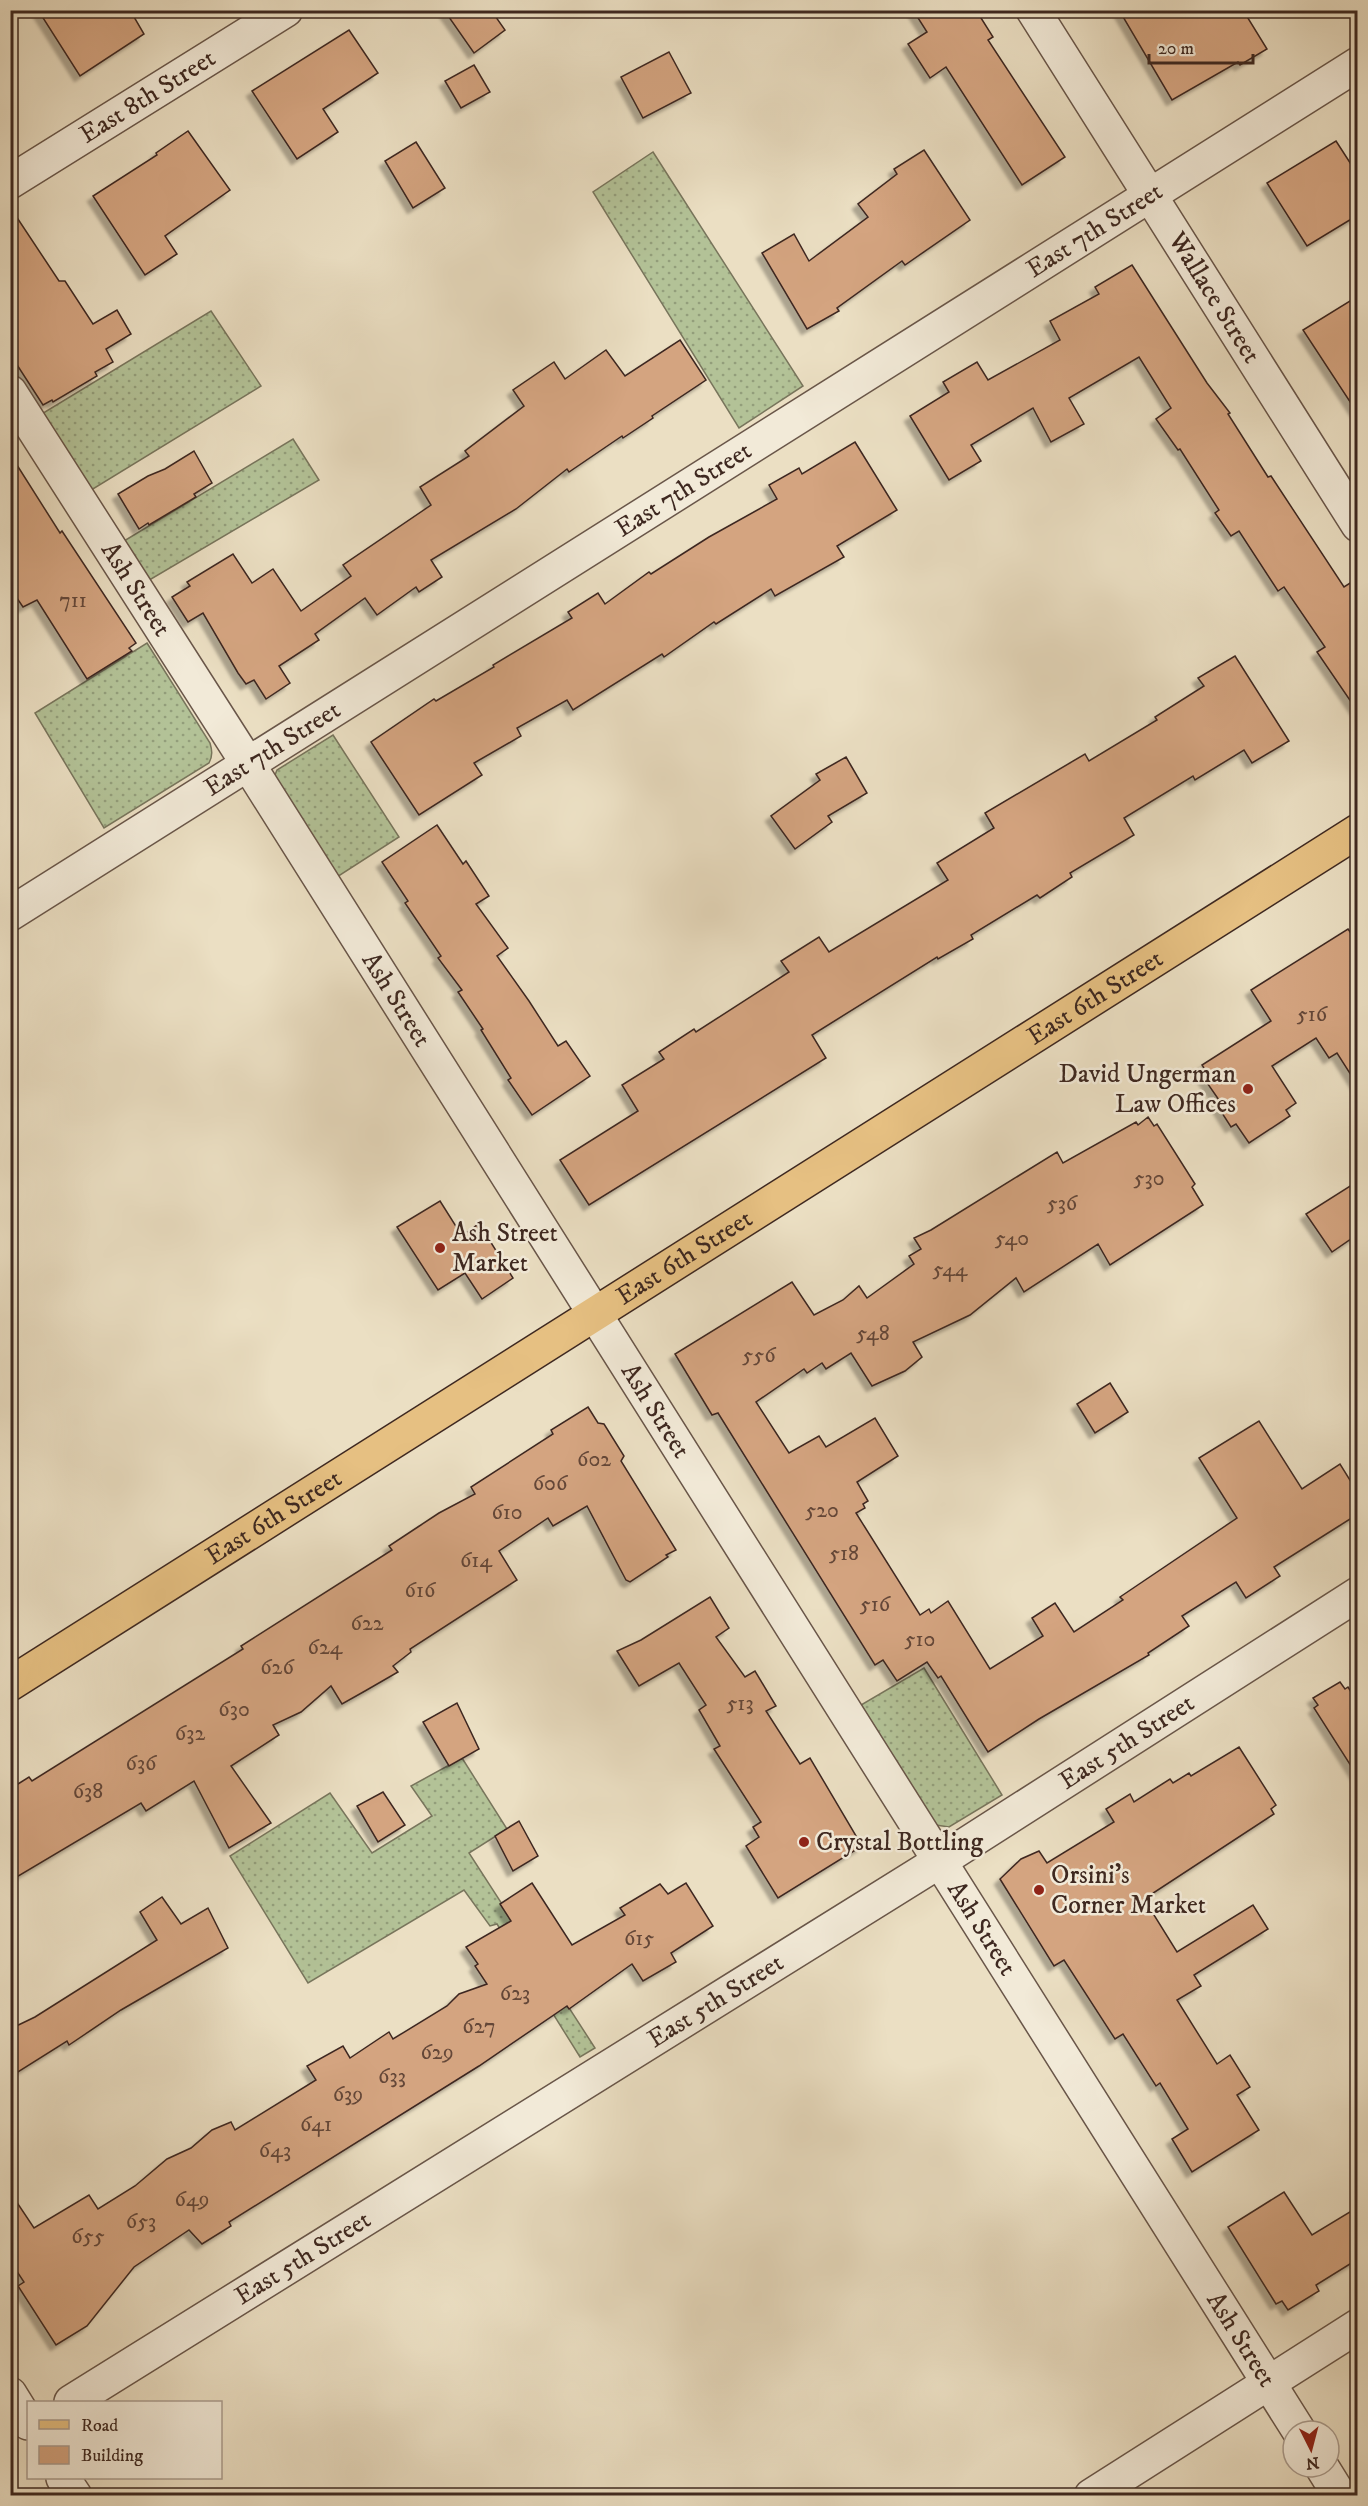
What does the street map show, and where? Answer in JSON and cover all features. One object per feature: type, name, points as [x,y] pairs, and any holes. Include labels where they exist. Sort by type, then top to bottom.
[{"type":"main road","name":"East 6th Street","points":[[10,1684],[1358,831]]},
{"type":"street","name":"East 8th Street","points":[[10,182],[286,10]]},
{"type":"street","name":"Wallace Street","points":[[1033,10],[1358,525]]},
{"type":"street","name":"East 7th Street","points":[[10,914],[1358,64]]},
{"type":"street","name":"Ash Street","points":[[10,392],[248,764],[593,1315],[1291,2419]]},
{"type":"street","name":"East 5th Street","points":[[74,2401],[940,1861],[1358,1594]]},
{"type":"street","points":[[1091,2496],[1358,2326]]},
{"type":"street","points":[[10,2394],[27,2420]]},
{"type":"street","points":[[10,2440],[27,2430]]},
{"type":"street","points":[[64,2479],[75,2496]]},
{"type":"street","points":[[1329,2479],[1340,2496]]},
{"type":"green space","points":[[653,152],[803,386],[739,428],[593,192]]},
{"type":"green space","points":[[211,311],[261,386],[88,492],[40,415]]},
{"type":"green space","points":[[293,439],[319,480],[146,582],[119,544]]},
{"type":"green space","points":[[147,643],[210,743],[211,757],[209,763],[104,828],[35,713]]},
{"type":"green space","points":[[333,735],[399,837],[337,877],[279,787],[275,775],[277,770]]},
{"type":"green space","points":[[924,1668],[1002,1795],[949,1827],[936,1825],[861,1705]]},
{"type":"green space","points":[[462,1758],[507,1829],[469,1853],[595,2048],[580,2057],[497,1924],[490,1926],[464,1890],[308,1983],[230,1856],[330,1793],[372,1853],[432,1816],[411,1786]]},
{"type":"building","points":[[38,10],[130,10],[144,34],[80,76]]},
{"type":"building","points":[[444,10],[491,10],[505,30],[474,53]]},
{"type":"building","points":[[913,10],[976,10],[993,37],[988,40],[1065,157],[1022,185],[946,67],[930,78],[908,44],[927,32]]},
{"type":"building","points":[[1119,10],[1243,10],[1267,49],[1240,65],[1238,62],[1172,100]]},
{"type":"building","points":[[349,30],[378,73],[323,109],[338,132],[297,159],[252,91]]},
{"type":"building","points":[[669,52],[691,93],[643,118],[621,77]]},
{"type":"building","points":[[474,65],[490,92],[461,108],[445,81]]},
{"type":"building","points":[[188,131],[230,190],[165,236],[177,254],[145,275],[93,196],[157,155],[156,153]]},
{"type":"building","points":[[1336,141],[1358,175],[1358,215],[1307,246],[1267,183]]},
{"type":"building","points":[[416,142],[445,188],[413,208],[385,161]]},
{"type":"building","points":[[924,150],[970,220],[905,265],[902,261],[837,308],[839,311],[807,329],[762,253],[794,234],[809,261],[868,217],[858,204],[897,174],[894,169]]},
{"type":"building","points":[[10,207],[59,281],[65,281],[93,324],[117,310],[131,334],[106,349],[113,362],[95,372],[97,376],[53,402],[52,400],[43,405],[10,354]]},
{"type":"building","points":[[1132,265],[1207,383],[1230,413],[1228,414],[1268,477],[1271,476],[1344,587],[1358,578],[1358,712],[1317,652],[1325,647],[1284,587],[1278,591],[1239,531],[1231,536],[1215,513],[1219,510],[1180,449],[1178,450],[1156,419],[1171,408],[1139,357],[1069,398],[1084,424],[1051,442],[1033,408],[971,445],[981,461],[949,480],[910,416],[949,392],[943,382],[977,362],[988,380],[1060,340],[1050,321],[1099,294],[1095,287]]},
{"type":"building","points":[[1358,296],[1358,414],[1303,330]]},
{"type":"building","points":[[680,340],[706,380],[623,438],[622,436],[569,472],[567,469],[516,509],[431,560],[442,577],[419,592],[416,587],[377,615],[365,598],[315,634],[319,640],[279,666],[290,683],[266,699],[254,680],[246,684],[203,613],[188,622],[172,597],[190,586],[187,582],[233,554],[252,583],[273,569],[301,611],[351,576],[343,565],[431,505],[420,487],[469,456],[465,451],[524,406],[513,390],[554,362],[565,379],[606,350],[625,376]]},
{"type":"building","points":[[855,442],[897,510],[837,546],[844,557],[775,596],[771,589],[716,624],[714,622],[664,657],[662,654],[573,710],[567,700],[517,728],[521,736],[474,763],[482,775],[419,815],[371,742],[434,699],[436,701],[494,667],[493,665],[572,618],[568,612],[598,593],[605,604],[649,572],[651,574],[709,537],[777,499],[769,485],[799,468],[802,474]]},
{"type":"building","points":[[194,451],[212,483],[194,494],[196,497],[139,529],[118,494]]},
{"type":"building","points":[[10,454],[60,533],[62,531],[136,643],[129,648],[132,651],[87,679],[37,600],[23,607],[10,588]]},
{"type":"building","points":[[1235,656],[1289,741],[1252,763],[1244,750],[1195,780],[1193,776],[1124,818],[1134,835],[1070,873],[1072,877],[1040,898],[1037,895],[971,935],[973,939],[938,959],[937,957],[812,1035],[826,1058],[589,1205],[560,1160],[638,1111],[622,1085],[664,1059],[659,1052],[694,1029],[696,1032],[789,972],[781,961],[819,937],[829,952],[948,880],[937,863],[994,828],[985,813],[1085,754],[1089,761],[1157,720],[1155,717],[1204,686],[1198,678]]},
{"type":"building","points":[[846,757],[867,793],[828,816],[832,822],[795,849],[771,816],[820,780],[816,774]]},
{"type":"building","points":[[437,825],[463,864],[466,861],[489,896],[476,904],[508,948],[497,956],[558,1046],[566,1041],[590,1076],[532,1115],[508,1080],[511,1078],[481,1030],[483,1029],[458,992],[462,990],[438,958],[441,956],[405,903],[408,901],[382,862]]},
{"type":"building","points":[[1348,929],[1358,943],[1358,1086],[1337,1053],[1329,1058],[1316,1038],[1272,1066],[1296,1103],[1286,1110],[1290,1116],[1249,1143],[1236,1124],[1231,1127],[1215,1102],[1219,1100],[1203,1077],[1208,1074],[1202,1065],[1271,1021],[1251,990]]},
{"type":"building","points":[[1148,1117],[1154,1126],[1157,1124],[1195,1184],[1192,1187],[1203,1205],[1110,1265],[1098,1244],[1024,1292],[1016,1278],[970,1315],[913,1342],[922,1357],[905,1371],[872,1386],[851,1353],[826,1369],[822,1363],[807,1373],[804,1369],[756,1402],[789,1453],[819,1436],[826,1447],[875,1418],[898,1456],[857,1482],[868,1501],[863,1504],[865,1508],[856,1513],[920,1615],[929,1609],[931,1613],[948,1601],[990,1669],[1043,1636],[1032,1618],[1055,1603],[1074,1632],[1123,1600],[1120,1597],[1237,1518],[1199,1458],[1259,1421],[1302,1489],[1340,1464],[1358,1493],[1358,1514],[1274,1567],[1280,1576],[1246,1598],[1236,1582],[1182,1616],[1189,1626],[1148,1653],[1149,1655],[1039,1719],[988,1752],[941,1676],[938,1678],[927,1662],[897,1681],[883,1660],[875,1665],[718,1413],[712,1415],[675,1354],[792,1282],[814,1315],[843,1300],[859,1286],[867,1298],[914,1264],[909,1256],[921,1249],[914,1238],[931,1230],[1057,1152],[1063,1163],[1136,1122],[1138,1125]]},
{"type":"building","points":[[1358,1181],[1358,1234],[1332,1252],[1306,1214]]},
{"type":"building","points":[[440,1201],[462,1236],[477,1225],[479,1230],[482,1228],[513,1278],[482,1299],[465,1273],[438,1290],[397,1227]]},
{"type":"building","points":[[1110,1383],[1128,1412],[1095,1433],[1077,1404]]},
{"type":"building","points":[[588,1407],[598,1423],[604,1424],[624,1456],[621,1461],[676,1550],[666,1555],[668,1557],[630,1582],[626,1580],[587,1506],[553,1526],[548,1518],[499,1551],[517,1580],[410,1649],[411,1652],[393,1666],[398,1672],[365,1691],[342,1704],[331,1686],[301,1712],[273,1725],[279,1735],[231,1766],[271,1823],[229,1848],[194,1781],[146,1811],[141,1803],[10,1881],[10,1789],[29,1777],[32,1781],[243,1649],[241,1646],[392,1550],[389,1546],[439,1513],[475,1494],[471,1487],[553,1434],[551,1430]]},
{"type":"building","points":[[710,1597],[729,1628],[716,1637],[745,1677],[755,1671],[776,1706],[766,1711],[800,1764],[810,1758],[862,1846],[778,1898],[746,1846],[759,1837],[753,1827],[761,1822],[714,1749],[720,1746],[699,1710],[706,1705],[679,1663],[639,1686],[617,1651],[641,1640]]},
{"type":"building","points":[[1340,1682],[1345,1689],[1348,1687],[1358,1703],[1358,1777],[1314,1708],[1318,1705],[1313,1698]]},
{"type":"building","points":[[457,1703],[479,1749],[449,1766],[423,1722]]},
{"type":"building","points":[[1239,1747],[1276,1805],[1271,1809],[1274,1814],[1144,1899],[1177,1952],[1253,1905],[1268,1929],[1194,1975],[1201,1986],[1177,2000],[1217,2064],[1230,2055],[1250,2087],[1237,2095],[1259,2130],[1192,2172],[1172,2139],[1188,2129],[1160,2083],[1156,2086],[1123,2034],[1115,2039],[1064,1960],[1054,1966],[1000,1879],[1021,1859],[1039,1851],[1047,1863],[1114,1822],[1106,1809],[1130,1794],[1134,1802],[1170,1779],[1173,1783],[1189,1773],[1191,1776]]},
{"type":"building","points":[[383,1792],[405,1825],[378,1842],[357,1806]]},
{"type":"building","points":[[519,1821],[538,1856],[513,1871],[495,1836]]},
{"type":"building","points":[[532,1883],[572,1945],[625,1915],[620,1908],[660,1884],[668,1894],[686,1883],[713,1926],[671,1953],[676,1962],[643,1981],[632,1964],[569,2009],[567,2006],[479,2066],[229,2222],[231,2226],[202,2244],[189,2230],[134,2267],[87,2326],[56,2345],[18,2286],[24,2282],[10,2261],[10,2192],[34,2228],[89,2195],[98,2209],[135,2186],[167,2159],[191,2148],[212,2130],[231,2122],[235,2130],[316,2080],[307,2066],[343,2046],[350,2058],[389,2032],[393,2039],[447,2006],[459,1994],[487,1984],[475,1966],[478,1964],[466,1947],[511,1921],[500,1904]]},
{"type":"building","points":[[162,1897],[181,1924],[208,1908],[228,1948],[121,2010],[69,2045],[67,2041],[10,2077],[10,2029],[35,2017],[157,1940],[140,1912]]},
{"type":"building","points":[[1284,2192],[1312,2235],[1358,2207],[1358,2259],[1316,2285],[1319,2291],[1288,2310],[1282,2301],[1276,2304],[1228,2227]]},
{"type":"place","name":"David Ungerman Law Offices","points":[[1248,1089]]},
{"type":"place","name":"Ash Street Market","points":[[440,1248]]},
{"type":"place","name":"Crystal Bottling","points":[[804,1842]]},
{"type":"place","name":"Orsini's Corner Market","points":[[1039,1890]]}]
